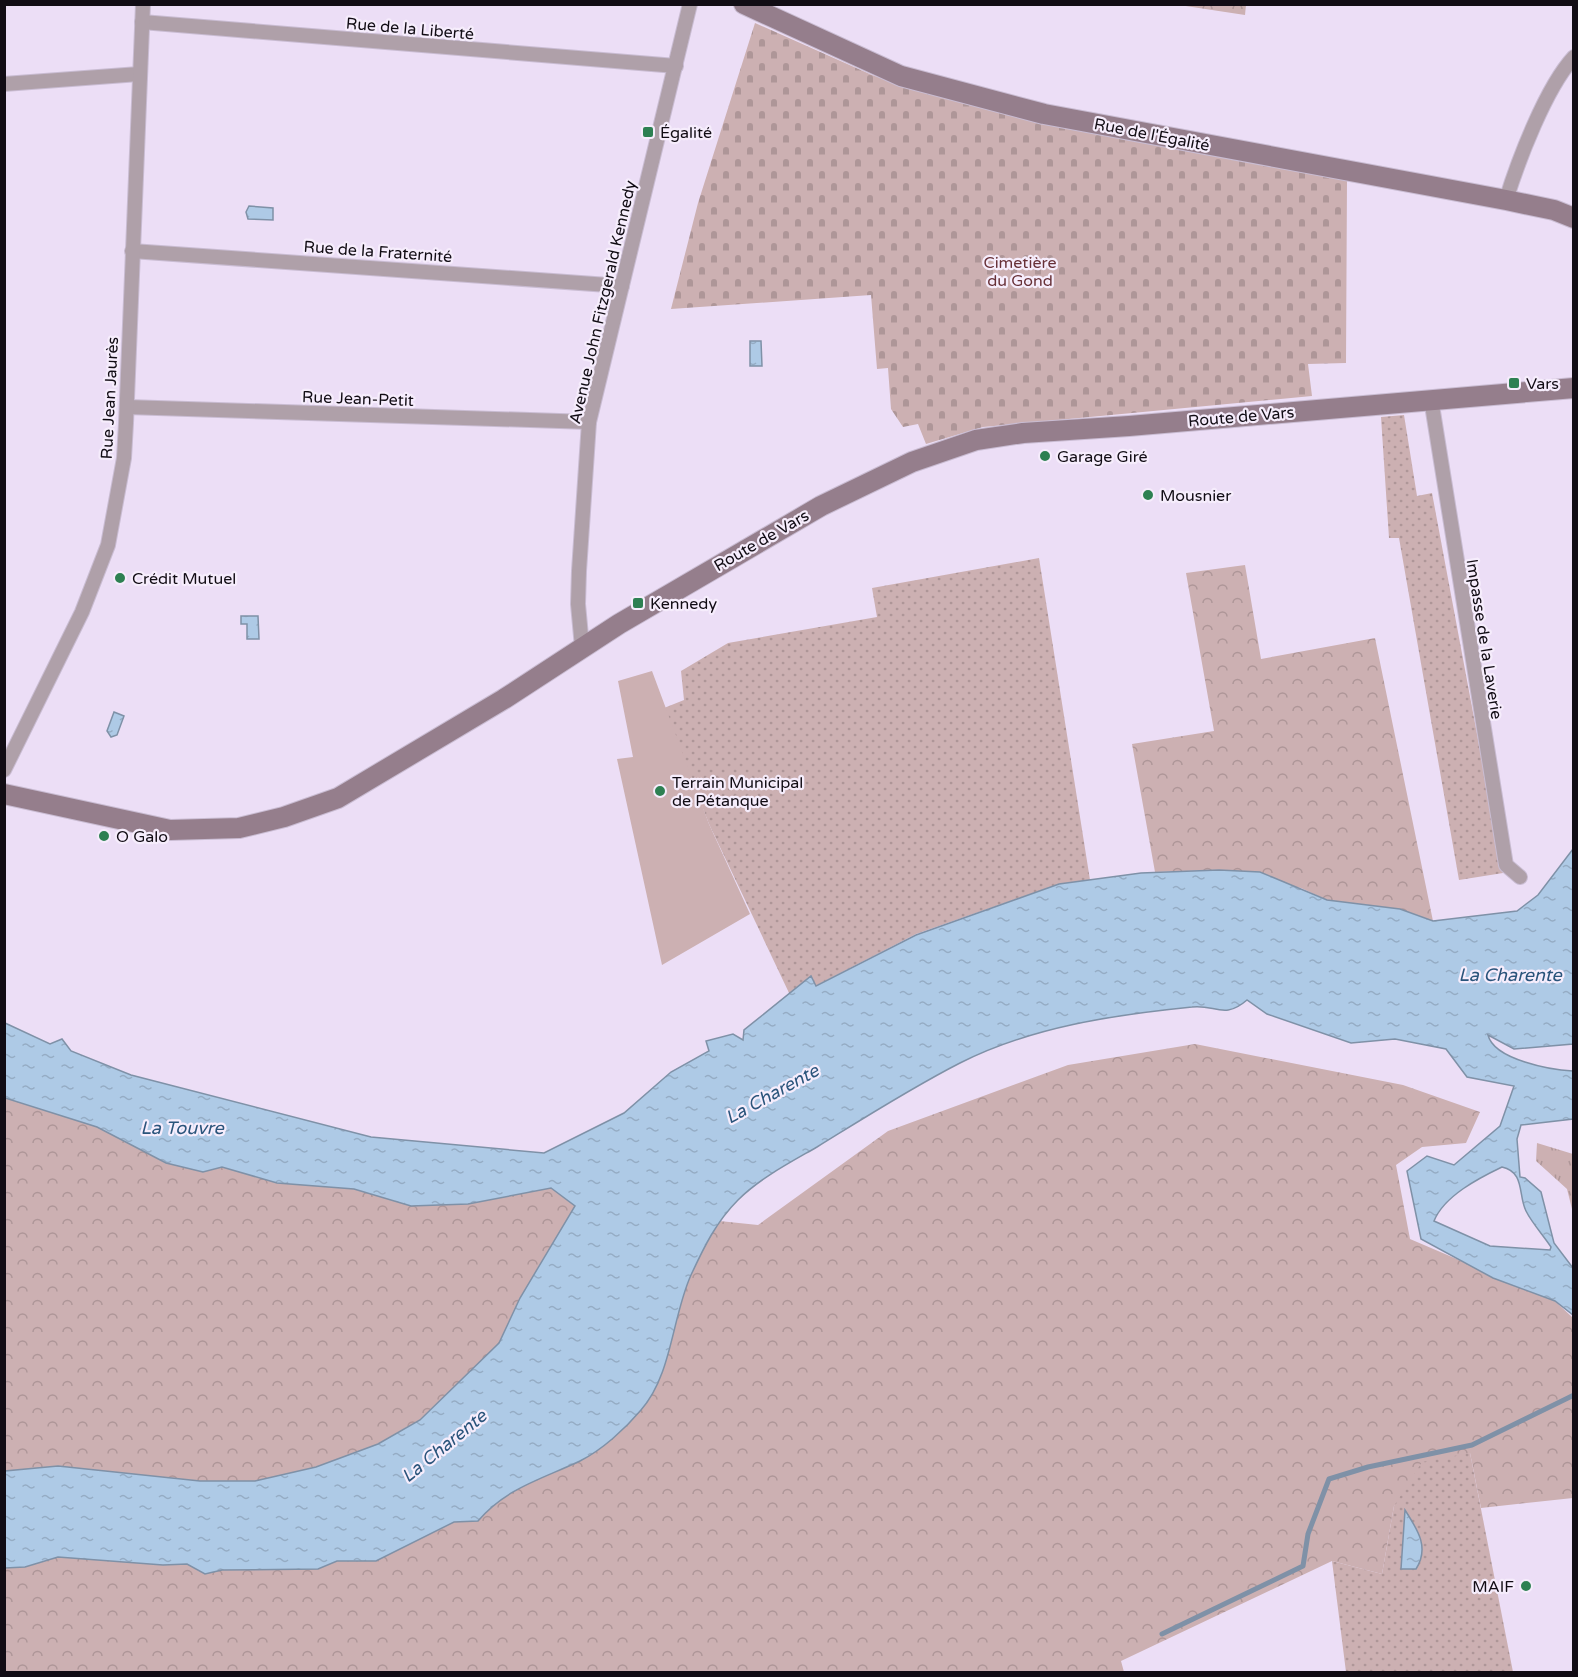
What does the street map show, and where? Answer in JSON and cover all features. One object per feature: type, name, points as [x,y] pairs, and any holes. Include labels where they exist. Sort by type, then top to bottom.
[{"type":"main road","name":"Rue de l'Égalité","points":[[744,4],[901,76],[1044,114],[1506,200],[1554,210],[1574,218]]},
{"type":"main road","name":"Route de Vars","points":[[4,794],[170,831],[218,830],[284,817],[338,798],[504,699],[582,647],[821,506],[912,462],[976,440],[1023,433],[1574,388]]},
{"type":"street","name":"Rue Jean Jaurès","points":[[4,770],[82,612],[108,545],[124,458],[139,74],[144,4]]},
{"type":"street","name":"Avenue John Fitzgerald Kennedy","points":[[582,647],[578,604],[579,571],[589,422],[690,4]]},
{"type":"street","name":"Rue de la Liberté","points":[[142,22],[676,66]]},
{"type":"street","points":[[1506,200],[1520,157],[1557,82],[1574,57]]},
{"type":"street","points":[[4,84],[139,74]]},
{"type":"street","name":"Rue de la Fraternité","points":[[132,251],[622,286]]},
{"type":"street","name":"Impasse de la Laverie","points":[[1431,399],[1506,865],[1520,877]]},
{"type":"street","name":"Rue Jean-Petit","points":[[127,406],[589,422]]},
{"type":"green space","points":[[1246,4],[1245,15],[1179,5]]},
{"type":"green space","name":"Cimetière du Gond","points":[[755,23],[872,75],[1005,114],[1347,180],[1346,363],[1308,364],[1312,396],[983,427],[926,444],[918,424],[903,427],[891,409],[888,368],[877,369],[871,295],[671,309],[698,203]]},
{"type":"green space","points":[[1404,415],[1417,496],[1432,493],[1503,873],[1459,880],[1399,538],[1389,538],[1381,417]]},
{"type":"green space","points":[[1039,558],[1090,880],[1059,884],[916,934],[815,986],[811,976],[790,995],[709,824],[664,708],[684,700],[681,671],[728,643],[877,617],[872,588]]},
{"type":"green space","points":[[1245,565],[1261,659],[1375,638],[1433,921],[1400,909],[1327,900],[1301,888],[1219,870],[1155,872],[1132,744],[1214,731],[1186,573]]},
{"type":"green space","name":"Terrain Municipal de Pétanque","points":[[652,671],[709,824],[750,914],[662,965],[617,759],[633,757],[618,681]]},
{"type":"green space","points":[[1195,1044],[1403,1085],[1480,1112],[1466,1143],[1422,1147],[1396,1165],[1410,1239],[1555,1301],[1573,1318],[1573,1498],[1481,1508],[1470,1453],[1394,1506],[1382,1574],[1332,1561],[1121,1661],[1124,1672],[5,1672],[5,1092],[468,1204],[551,1188],[575,1206],[758,1225],[888,1131],[1068,1065]]},
{"type":"green space","points":[[1537,1143],[1573,1154],[1573,1213],[1567,1189],[1536,1161]]},
{"type":"green space","points":[[1470,1453],[1513,1672],[1346,1672],[1332,1561],[1382,1574],[1394,1506],[1422,1462]]},
{"type":"water","points":[[249,206],[273,208],[273,220],[248,219],[246,212]]},
{"type":"water","points":[[750,341],[761,341],[762,366],[750,366]]},
{"type":"water","points":[[241,616],[258,616],[259,639],[247,639],[247,624],[241,624]]},
{"type":"water","points":[[114,712],[124,716],[117,735],[111,737],[107,731]]},
{"type":"water","points":[[1573,849],[1573,1044],[1514,1049],[1488,1035],[1493,1044],[1512,1057],[1538,1066],[1573,1071],[1573,1119],[1521,1125],[1517,1139],[1520,1177],[1525,1178],[1541,1192],[1554,1243],[1573,1268],[1573,1315],[1555,1301],[1493,1278],[1421,1239],[1407,1171],[1427,1156],[1454,1165],[1500,1126],[1514,1086],[1467,1077],[1446,1049],[1395,1039],[1351,1043],[1267,1014],[1247,1000],[1239,1006],[1226,1010],[1192,1007],[1132,1014],[1073,1025],[1015,1040],[960,1063],[786,1165],[747,1192],[730,1208],[717,1226],[691,1275],[659,1380],[641,1410],[597,1451],[513,1492],[500,1500],[478,1521],[454,1522],[376,1561],[337,1561],[318,1569],[222,1570],[205,1574],[187,1564],[163,1565],[58,1557],[25,1567],[5,1568],[5,1471],[58,1466],[200,1481],[255,1481],[316,1467],[378,1444],[420,1420],[499,1343],[520,1298],[575,1206],[551,1188],[468,1204],[411,1206],[354,1189],[277,1183],[222,1167],[203,1172],[166,1163],[97,1127],[5,1098],[5,1023],[50,1044],[62,1039],[71,1051],[131,1075],[371,1137],[544,1153],[624,1113],[671,1072],[709,1051],[706,1041],[733,1034],[743,1040],[744,1030],[811,976],[816,986],[916,935],[1059,884],[1141,873],[1219,870],[1260,872],[1327,900],[1400,909],[1433,921],[1517,911],[1538,895]],"holes":[[[1502,1167],[1518,1179],[1526,1211],[1551,1247],[1550,1250],[1490,1246],[1434,1221],[1446,1204],[1463,1189]]]},
{"type":"water","points":[[1405,1510],[1417,1531],[1422,1546],[1420,1561],[1416,1569],[1401,1569]]},
{"type":"waterway","points":[[1162,1634],[1303,1566],[1308,1534],[1329,1479],[1368,1467],[1472,1445],[1574,1395]]},
{"type":"place","name":"Égalité","points":[[648,132]]},
{"type":"place","name":"Vars","points":[[1514,383]]},
{"type":"place","name":"Garage Giré","points":[[1045,456]]},
{"type":"place","name":"Mousnier","points":[[1148,495]]},
{"type":"place","name":"Crédit Mutuel","points":[[120,578]]},
{"type":"place","name":"Kennedy","points":[[638,603]]},
{"type":"place","name":"Terrain Municipal de Pétanque","points":[[660,791]]},
{"type":"place","name":"O Galo","points":[[104,836]]},
{"type":"place","name":"MAIF","points":[[1526,1586]]},
{"type":"water label","name":"La Charente","points":[[1510,975]]},
{"type":"water label","name":"La Charente","points":[[772,1094]]},
{"type":"water label","name":"La Touvre","points":[[182,1128]]},
{"type":"water label","name":"La Charente","points":[[444,1446]]}]
